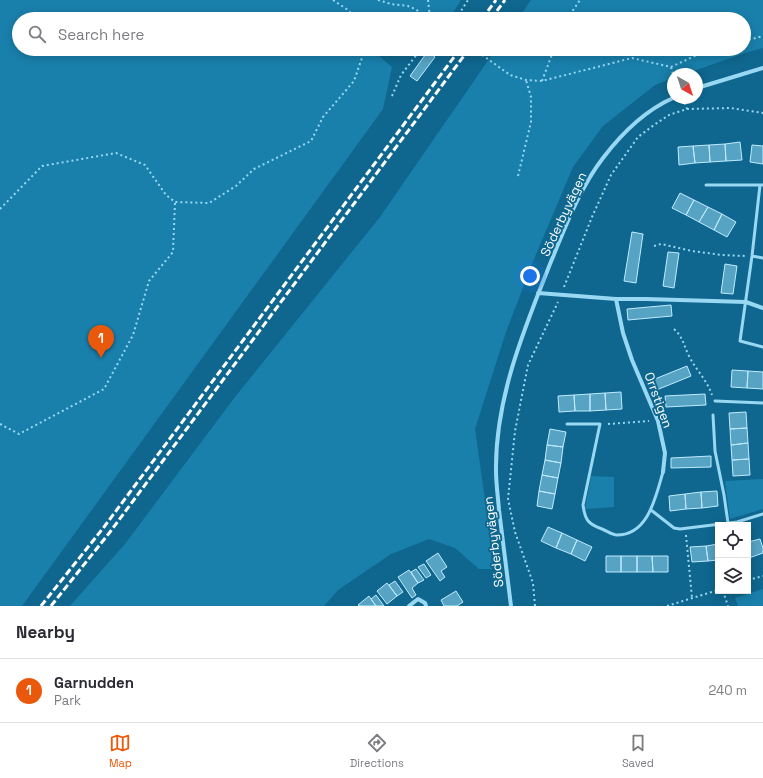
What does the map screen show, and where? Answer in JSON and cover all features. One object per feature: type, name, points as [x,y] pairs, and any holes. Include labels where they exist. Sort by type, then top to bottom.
[{"type":"street","points":[[703,86],[763,68]]},
{"type":"street","name":"Söderbyvägen","points":[[511,606],[504,554],[496,471],[499,423],[512,366],[538,294],[565,229],[589,178],[602,159],[628,128],[655,106],[667,100]]},
{"type":"street","points":[[538,294],[561,294],[616,299],[746,302],[763,308]]},
{"type":"street","name":"Orrstigen","points":[[616,299],[623,333],[632,360],[658,421],[665,453],[664,472]]},
{"type":"street","points":[[409,606],[418,599],[425,603],[426,606]]},
{"type":"lane","points":[[706,185],[761,185],[740,341],[763,347]]},
{"type":"lane","points":[[752,256],[763,258]]},
{"type":"lane","points":[[715,401],[763,403]]},
{"type":"lane","points":[[713,415],[715,451],[728,522]]},
{"type":"lane","points":[[567,424],[600,424]]},
{"type":"lane","name":"Orrstigen","points":[[600,424],[583,505],[584,514],[587,521],[616,535],[634,530],[651,510],[664,472]]},
{"type":"lane","points":[[651,510],[674,528],[715,524]]},
{"type":"lane","points":[[738,522],[763,514]]},
{"type":"path","points":[[333,0],[350,12]]},
{"type":"path","points":[[378,0],[391,4],[408,6],[420,12]]},
{"type":"path","points":[[428,0],[429,12]]},
{"type":"path","points":[[460,12],[468,0]]},
{"type":"path","points":[[571,12],[580,0]]},
{"type":"path","points":[[751,39],[763,36]]},
{"type":"path","points":[[0,209],[42,166],[116,153],[145,165],[166,195],[175,202],[209,203],[236,186],[254,169],[311,141],[323,117],[354,81],[363,56]]},
{"type":"path","points":[[392,96],[401,75],[416,56]]},
{"type":"path","points":[[484,56],[510,75],[526,80],[542,81],[632,58],[671,67],[696,56]]},
{"type":"path","points":[[542,81],[551,56]]},
{"type":"path","points":[[518,176],[532,122],[531,97],[526,80]]},
{"type":"path","points":[[685,104],[687,109]]},
{"type":"path","points":[[535,606],[533,583],[515,532],[508,499],[516,431],[528,365],[561,294],[611,175],[638,137],[670,115],[687,109],[731,108],[763,113]]},
{"type":"path","points":[[0,424],[19,434],[104,390],[133,335],[149,281],[173,252],[175,202]]},
{"type":"path","points":[[654,246],[661,244],[692,251],[722,255],[752,256]]},
{"type":"path","points":[[674,328],[681,335],[690,357],[709,387],[715,401]]},
{"type":"path","points":[[600,424],[658,421]]},
{"type":"path","points":[[690,527],[686,534],[692,598]]},
{"type":"path","points":[[751,579],[763,576]]},
{"type":"path","points":[[667,606],[715,591]]},
{"type":"path","points":[[723,594],[728,606]]},
{"type":"shaded area","points":[[0,0],[461,0],[453,12],[12,12],[12,56],[379,56],[392,67],[383,109],[22,606],[0,606]]},
{"type":"shaded area","points":[[531,0],[763,0],[763,48],[751,51],[751,12],[523,12]]},
{"type":"shaded area","points":[[491,56],[736,56],[702,68],[667,68],[667,80],[655,85],[603,126],[573,167],[534,259],[506,332],[475,429],[491,542],[492,569],[479,569],[455,548],[429,539],[391,554],[338,590],[324,606],[70,606],[125,544],[235,397],[380,217]]},
{"type":"shaded area","points":[[591,476],[614,477],[614,507],[585,509]]},
{"type":"shaded area","points":[[763,479],[763,509],[730,519],[725,481]]},
{"type":"shaded area","points":[[763,589],[763,606],[738,606],[735,598]]},
{"type":"building","points":[[424,56],[435,57],[417,81],[410,76]]},
{"type":"building","points":[[740,142],[742,160],[726,161],[725,144]]},
{"type":"building","points":[[725,144],[726,161],[710,162],[709,145]]},
{"type":"building","points":[[709,145],[710,162],[695,163],[693,146]]},
{"type":"building","points":[[752,145],[763,146],[763,164],[750,162]]},
{"type":"building","points":[[693,146],[695,163],[679,165],[678,147]]},
{"type":"building","points":[[680,193],[694,200],[686,215],[672,208]]},
{"type":"building","points":[[694,200],[708,207],[699,222],[686,215]]},
{"type":"building","points":[[708,207],[722,214],[714,230],[699,222]]},
{"type":"building","points":[[722,214],[736,222],[727,237],[714,230]]},
{"type":"building","points":[[632,232],[643,234],[636,283],[624,281]]},
{"type":"building","points":[[668,252],[679,253],[674,288],[663,286]]},
{"type":"building","points":[[725,264],[737,266],[733,294],[721,293]]},
{"type":"building","points":[[671,305],[672,316],[628,320],[627,309]]},
{"type":"building","points":[[687,366],[691,376],[654,391],[650,381]]},
{"type":"building","points":[[732,370],[748,371],[747,388],[731,387]]},
{"type":"building","points":[[748,371],[763,372],[763,389],[747,388]]},
{"type":"building","points":[[621,392],[622,409],[606,410],[605,393]]},
{"type":"building","points":[[605,393],[606,410],[590,411],[590,394]]},
{"type":"building","points":[[590,394],[590,411],[575,411],[574,395]]},
{"type":"building","points":[[705,394],[706,405],[666,407],[665,396]]},
{"type":"building","points":[[574,395],[575,411],[559,412],[558,396]]},
{"type":"building","points":[[746,412],[747,428],[730,429],[729,413]]},
{"type":"building","points":[[747,428],[748,443],[731,445],[730,429]]},
{"type":"building","points":[[550,429],[566,432],[563,447],[547,445]]},
{"type":"building","points":[[748,443],[749,459],[732,460],[731,445]]},
{"type":"building","points":[[547,445],[563,447],[561,463],[545,460]]},
{"type":"building","points":[[711,456],[711,467],[671,468],[671,458]]},
{"type":"building","points":[[749,459],[750,475],[733,476],[732,460]]},
{"type":"building","points":[[545,460],[561,463],[558,478],[542,475]]},
{"type":"building","points":[[542,475],[558,478],[555,494],[539,491]]},
{"type":"building","points":[[539,491],[555,494],[552,509],[537,506]]},
{"type":"building","points":[[717,491],[718,506],[702,508],[701,492]]},
{"type":"building","points":[[701,492],[702,508],[686,509],[685,494]]},
{"type":"building","points":[[685,494],[686,509],[670,511],[669,496]]},
{"type":"building","points":[[548,527],[562,533],[556,548],[541,541]]},
{"type":"building","points":[[562,533],[577,540],[571,554],[556,548]]},
{"type":"building","points":[[760,539],[763,553],[751,557],[751,541]]},
{"type":"building","points":[[577,540],[592,547],[585,561],[571,554]]},
{"type":"building","points":[[715,544],[715,560],[708,561],[706,546]]},
{"type":"building","points":[[706,546],[708,561],[692,562],[690,547]]},
{"type":"building","points":[[438,553],[447,567],[441,571],[445,577],[440,581],[426,561]]},
{"type":"building","points":[[606,556],[621,556],[621,572],[606,572]]},
{"type":"building","points":[[621,556],[637,556],[637,572],[621,572]]},
{"type":"building","points":[[637,556],[652,556],[653,572],[637,572]]},
{"type":"building","points":[[652,556],[668,556],[668,572],[653,572]]},
{"type":"building","points":[[424,564],[431,575],[426,578],[418,567]]},
{"type":"building","points":[[416,569],[424,580],[418,583],[411,572]]},
{"type":"building","points":[[409,570],[418,583],[412,588],[416,595],[412,598],[398,577]]},
{"type":"building","points":[[395,581],[403,592],[397,596],[389,585]]},
{"type":"building","points":[[387,583],[397,596],[387,604],[377,591]]},
{"type":"building","points":[[456,591],[463,602],[457,606],[444,606],[441,600]]},
{"type":"building","points":[[376,595],[384,606],[376,606],[371,599]]},
{"type":"building","points":[[369,596],[376,606],[358,605]]},
{"type":"railway","points":[[487,12],[496,0]]},
{"type":"railway","points":[[496,12],[505,0]]},
{"type":"railway","points":[[41,606],[104,527],[455,56]]},
{"type":"railway","points":[[51,606],[110,532],[464,56]]},
{"type":"place","name":"Garnudden","points":[[101,358]]}]
